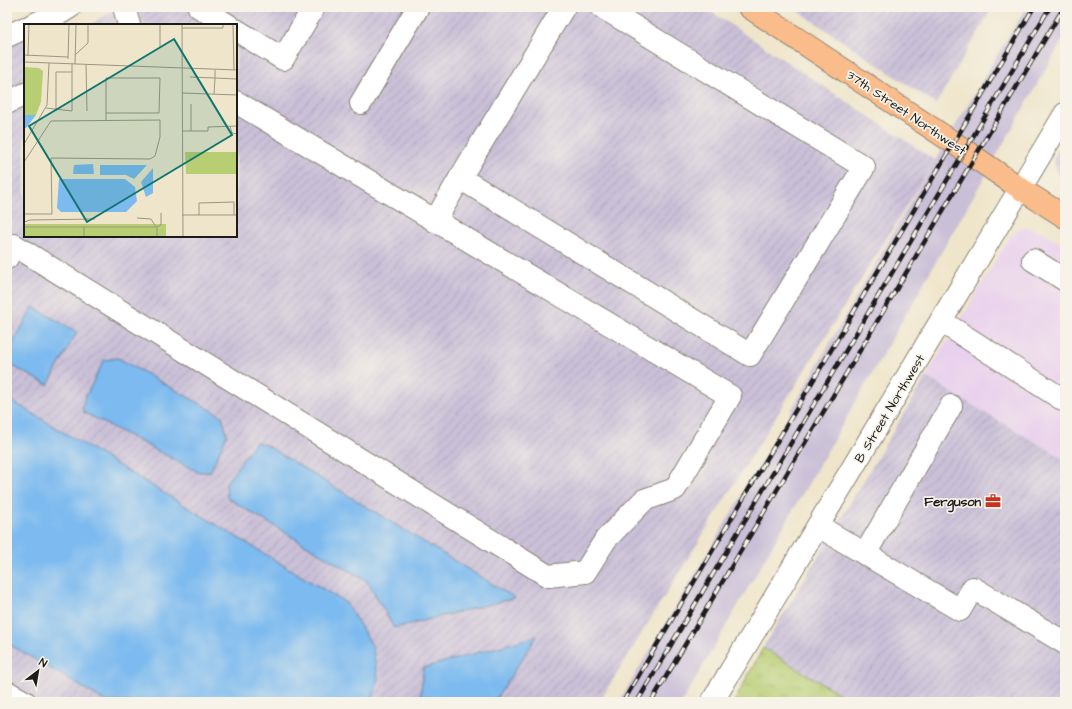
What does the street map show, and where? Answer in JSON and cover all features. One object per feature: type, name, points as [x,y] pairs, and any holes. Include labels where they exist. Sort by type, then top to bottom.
[{"type":"main road","name":"37th Street Northwest","points":[[749,7],[1065,217]]},
{"type":"street","points":[[34,24],[70,7]]},
{"type":"street","points":[[124,7],[129,24]]},
{"type":"street","points":[[199,7],[226,24]]},
{"type":"street","points":[[237,31],[283,59],[314,7]]},
{"type":"street","points":[[361,103],[418,7]]},
{"type":"street","points":[[435,221],[564,7]]},
{"type":"street","points":[[460,178],[750,355],[864,167],[602,7]]},
{"type":"street","points":[[7,36],[24,28]]},
{"type":"street","points":[[7,104],[24,95]]},
{"type":"street","points":[[7,258],[14,246],[548,576],[585,572],[606,539],[644,500],[675,489],[730,396],[237,103]]},
{"type":"street","name":"B Street Northwest","points":[[712,702],[1065,114]]},
{"type":"street","points":[[1034,260],[1065,280]]},
{"type":"street","points":[[941,322],[1065,401]]},
{"type":"street","points":[[865,554],[951,406]]},
{"type":"street","points":[[818,526],[960,610],[973,588],[1065,643]]},
{"type":"street","points":[[7,692],[25,702]]},
{"type":"shaded area","points":[[120,7],[704,7],[935,160],[599,702],[7,702],[7,26],[24,36],[24,237],[237,237],[237,24],[91,24]]},
{"type":"shaded area","points":[[792,7],[993,7],[936,104]]},
{"type":"shaded area","points":[[1026,7],[1065,7],[1065,36],[682,702],[619,702],[761,463],[935,160]]},
{"type":"shaded area","points":[[1065,139],[1065,190],[1064,190],[1053,159]]},
{"type":"shaded area","points":[[1029,228],[1041,231],[1065,246],[1065,459],[926,377],[1010,237],[1018,229]]},
{"type":"shaded area","points":[[926,377],[1065,459],[1065,702],[853,702],[763,648]]},
{"type":"green space","points":[[763,648],[853,702],[734,702]]},
{"type":"water","points":[[33,307],[77,332],[48,385],[7,363],[7,354]]},
{"type":"water","points":[[118,358],[222,416],[227,435],[210,472],[198,472],[83,412],[83,402],[104,360]]},
{"type":"water","points":[[7,398],[346,603],[372,645],[378,678],[372,702],[107,702],[7,643]]},
{"type":"water","points":[[256,442],[266,445],[515,598],[394,628],[368,582],[227,498],[226,483]]},
{"type":"water","points":[[537,636],[494,702],[420,702],[423,668]]},
{"type":"railway","points":[[623,702],[1034,7]]},
{"type":"railway","points":[[637,702],[1050,7]]},
{"type":"railway","points":[[651,702],[1064,7]]},
{"type":"place","name":"Ferguson","points":[[993,501]]}]
